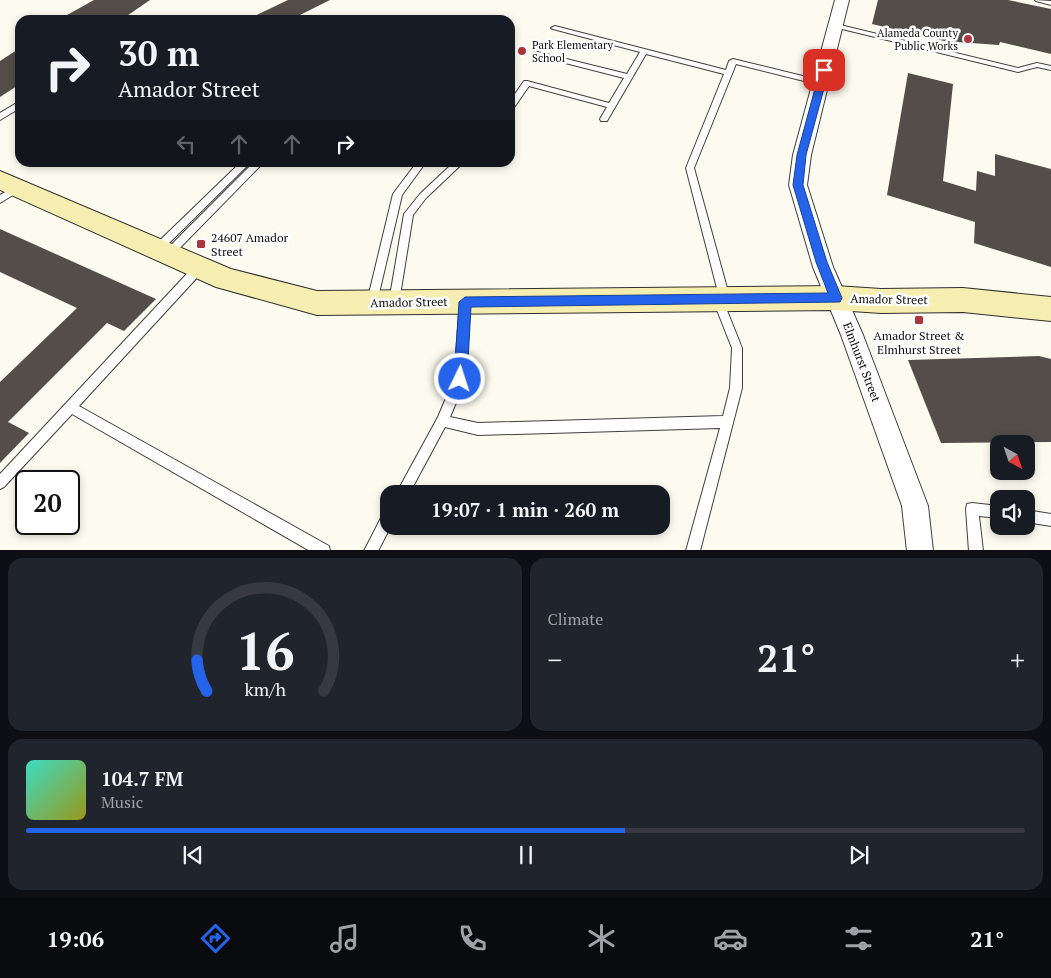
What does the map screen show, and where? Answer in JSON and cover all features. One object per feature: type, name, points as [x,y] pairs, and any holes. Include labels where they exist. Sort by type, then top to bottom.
[{"type":"street","name":"Elmhurst Street","points":[[842,0],[802,155],[798,185],[822,262],[869,380],[915,506],[920,550]]},
{"type":"street","name":"Amador Street","points":[[6,190],[162,251],[226,280],[316,303],[836,298],[881,301],[962,300],[1051,309]]},
{"type":"lane","points":[[1038,0],[1051,3]]},
{"type":"lane","points":[[836,26],[1018,70],[1037,65],[1051,68]]},
{"type":"lane","points":[[555,28],[728,73]]},
{"type":"lane","points":[[604,119],[644,51]]},
{"type":"lane","points":[[537,53],[628,78]]},
{"type":"lane","points":[[693,550],[736,388],[737,348],[722,300],[690,168],[733,61],[820,83]]},
{"type":"lane","points":[[515,100],[527,83],[611,106]]},
{"type":"lane","points":[[0,117],[15,107]]},
{"type":"lane","points":[[162,251],[241,167]]},
{"type":"lane","points":[[162,251],[254,167]]},
{"type":"lane","points":[[382,303],[391,214],[398,194],[418,167]]},
{"type":"lane","points":[[382,303],[409,214],[423,196],[455,167]]},
{"type":"lane","points":[[0,484],[200,267]]},
{"type":"lane","points":[[407,485],[442,421],[460,379],[465,302]]},
{"type":"lane","points":[[70,407],[324,550]]},
{"type":"lane","points":[[442,421],[478,429],[727,422]]},
{"type":"lane","points":[[976,550],[972,509],[990,511]]},
{"type":"lane","points":[[1035,517],[1051,520]]},
{"type":"lane","points":[[370,550],[380,533]]},
{"type":"building","points":[[94,0],[150,0],[128,15],[67,15]]},
{"type":"building","points":[[288,0],[330,0],[300,15],[256,15]]},
{"type":"building","name":"Alameda County Public Works","points":[[878,0],[1008,0],[1051,9],[1051,54],[1000,42],[999,45],[957,42],[957,44],[872,24]]},
{"type":"building","points":[[15,51],[15,87],[0,97],[0,61]]},
{"type":"building","points":[[908,73],[953,84],[943,181],[976,191],[977,171],[995,176],[995,154],[1051,169],[1051,267],[974,243],[975,222],[887,195]]},
{"type":"building","points":[[0,229],[156,299],[124,331],[107,323],[8,422],[29,433],[0,463],[0,382],[77,308],[0,272]]},
{"type":"building","points":[[1039,356],[1051,359],[1051,442],[1035,442],[1035,435],[990,435],[990,443],[941,443],[908,360]]},
{"type":"place","name":"Alameda County Public Works","points":[[968,39]]},
{"type":"place","name":"Park Elementary School","points":[[522,51]]},
{"type":"place","name":"24607 Amador Street","points":[[201,244]]},
{"type":"place","name":"Amador Street & Elmhurst Street","points":[[919,320]]},
{"type":"route","points":[[460,379],[465,302],[836,298],[822,262],[798,185],[802,155],[824,70]]}]
